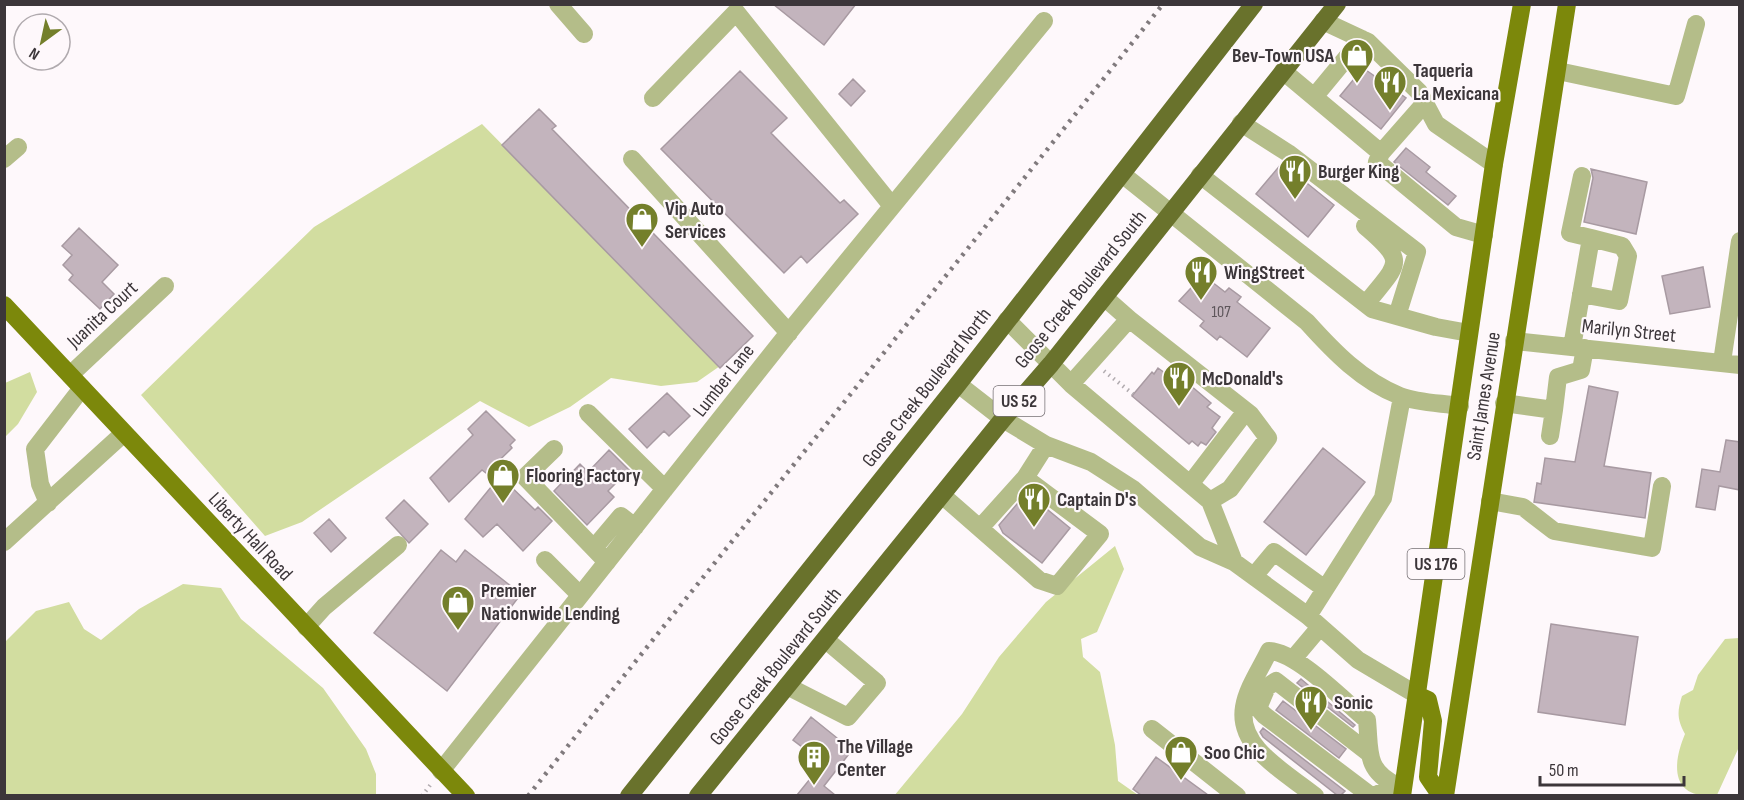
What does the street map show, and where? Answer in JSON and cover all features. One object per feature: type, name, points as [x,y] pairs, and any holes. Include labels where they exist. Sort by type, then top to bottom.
[{"type":"highway","name":"Goose Creek Boulevard North","points":[[629,795],[958,384],[1254,4]]},
{"type":"highway","name":"Goose Creek Boulevard South","points":[[706,793],[787,686],[1003,419],[1051,364],[1336,4]]},
{"type":"main road","name":"Saint James Avenue","points":[[1400,789],[1417,695],[1494,164],[1522,4]]},
{"type":"main road","name":"Saint James Avenue","points":[[1443,795],[1567,4]]},
{"type":"main road","name":"Liberty Hall Road","points":[[4,305],[466,795]]},
{"type":"main road","points":[[1417,695],[1428,700],[1433,721],[1428,777],[1443,795]]},
{"type":"street","points":[[558,4],[584,33]]},
{"type":"street","points":[[653,98],[736,12],[892,206]]},
{"type":"street","name":"Lumber Lane","points":[[441,771],[789,333],[1044,21]]},
{"type":"street","points":[[1323,21],[1362,39],[1419,92],[1436,124],[1494,164]]},
{"type":"street","points":[[1557,70],[1676,96],[1696,24]]},
{"type":"street","points":[[1314,97],[1362,39]]},
{"type":"street","points":[[1283,71],[1381,153]]},
{"type":"street","points":[[1425,104],[1381,153],[1377,162],[1456,227],[1484,235]]},
{"type":"street","points":[[1241,123],[1281,148],[1417,252],[1397,316]]},
{"type":"street","points":[[1281,148],[1308,179],[1393,251],[1394,269],[1366,304]]},
{"type":"street","points":[[632,159],[789,333]]},
{"type":"street","points":[[1122,174],[1307,322],[1333,351],[1365,378],[1402,397],[1460,406]]},
{"type":"street","points":[[1200,175],[1372,309],[1469,333]]},
{"type":"street","points":[[1581,294],[1619,301],[1628,256],[1622,246],[1570,233],[1582,176]]},
{"type":"street","points":[[1550,436],[1558,377],[1581,370],[1579,347],[1581,294],[1590,238]]},
{"type":"street","points":[[1731,364],[1740,241]]},
{"type":"street","name":"Juanita Court","points":[[48,502],[40,484],[34,449],[76,382],[165,286]]},
{"type":"street","points":[[1104,297],[1246,411],[1268,438],[1230,489],[1210,501]]},
{"type":"street","points":[[1071,384],[1129,319]]},
{"type":"street","points":[[1007,320],[1071,384],[1210,501],[1234,562]]},
{"type":"street","name":"Marilyn Street","points":[[1514,341],[1731,364]]},
{"type":"street","points":[[958,384],[1003,419],[1046,446],[1091,462],[1132,489],[1200,547],[1234,562],[1314,622],[1358,660],[1417,695]]},
{"type":"street","points":[[1293,659],[1314,622],[1325,589],[1383,498],[1402,397]]},
{"type":"street","points":[[1504,403],[1554,410]]},
{"type":"street","points":[[1191,483],[1246,411]]},
{"type":"street","points":[[588,413],[665,489]]},
{"type":"street","points":[[4,542],[124,433]]},
{"type":"street","points":[[980,528],[1025,478],[1046,446]]},
{"type":"street","points":[[554,449],[525,477],[608,562]]},
{"type":"street","points":[[943,496],[1039,580],[1057,586],[1100,534],[1025,478]]},
{"type":"street","points":[[1490,501],[1523,507],[1554,531],[1652,548],[1662,486]]},
{"type":"street","points":[[594,548],[621,516],[635,527]]},
{"type":"street","points":[[306,627],[324,607],[398,545]]},
{"type":"street","points":[[1254,576],[1274,552],[1325,589]]},
{"type":"street","points":[[545,560],[580,595]]},
{"type":"street","points":[[787,686],[848,717],[877,683],[826,640]]},
{"type":"street","points":[[1315,795],[1251,744],[1243,725],[1244,704],[1269,651],[1293,659],[1367,720],[1372,767],[1383,779],[1400,789]]},
{"type":"street","points":[[1370,754],[1276,681],[1267,687],[1258,708],[1264,715],[1372,795],[1400,789]]},
{"type":"street","points":[[1152,729],[1237,795]]},
{"type":"path","points":[[1092,361],[1133,394]]},
{"type":"green space","points":[[482,124],[720,366],[697,382],[661,386],[611,378],[570,407],[529,427],[480,401],[302,522],[265,536],[141,395],[314,227]]},
{"type":"green space","points":[[30,372],[37,392],[18,424],[5,437],[5,383]]},
{"type":"green space","points":[[1115,546],[1124,569],[1097,632],[1081,639],[1083,657],[1100,672],[1115,745],[1118,781],[1138,795],[894,796],[962,714],[999,657],[1046,602]]},
{"type":"green space","points":[[183,584],[221,588],[241,619],[323,688],[366,749],[376,774],[376,795],[5,795],[5,642],[36,611],[69,602],[84,629],[101,640],[139,609]]},
{"type":"green space","points":[[1739,638],[1739,747],[1717,795],[1691,792],[1683,787],[1677,769],[1685,734],[1679,715],[1682,696],[1693,690],[1698,675],[1725,639]]},
{"type":"building","points":[[773,4],[856,4],[824,45]]},
{"type":"building","points":[[1363,68],[1406,98],[1381,129],[1340,96]]},
{"type":"building","points":[[740,71],[787,118],[771,133],[840,203],[844,200],[858,214],[807,263],[801,256],[784,273],[661,149]]},
{"type":"building","points":[[853,79],[865,91],[851,106],[839,94]]},
{"type":"building","points":[[539,109],[556,126],[552,129],[753,336],[720,368],[502,145]]},
{"type":"building","points":[[1406,148],[1430,167],[1426,172],[1456,196],[1448,205],[1394,162]]},
{"type":"building","points":[[1282,163],[1334,205],[1308,237],[1256,194]]},
{"type":"building","points":[[1591,169],[1647,182],[1636,234],[1584,222],[1593,178]]},
{"type":"building","points":[[79,228],[118,265],[102,282],[114,294],[100,309],[69,280],[73,275],[63,265],[72,255],[62,246]]},
{"type":"building","points":[[1703,267],[1710,307],[1670,314],[1662,276]]},
{"type":"building","points":[[1203,275],[1225,292],[1229,288],[1241,297],[1237,302],[1270,328],[1247,357],[1220,336],[1217,340],[1200,326],[1204,321],[1179,301]]},
{"type":"building","points":[[1158,368],[1172,378],[1176,373],[1211,403],[1207,407],[1220,417],[1212,428],[1216,432],[1206,445],[1201,442],[1198,446],[1192,441],[1189,444],[1132,396]]},
{"type":"building","points":[[1589,386],[1618,392],[1604,466],[1651,473],[1645,518],[1534,502],[1537,483],[1541,484],[1545,458],[1575,462]]},
{"type":"building","points":[[667,393],[690,416],[669,436],[664,431],[647,448],[629,429]]},
{"type":"building","points":[[486,411],[515,440],[510,445],[512,448],[486,473],[482,470],[449,502],[430,478],[473,435],[468,429]]},
{"type":"building","points":[[1726,440],[1740,442],[1740,490],[1719,486],[1715,510],[1696,507],[1702,469],[1720,472]]},
{"type":"building","points":[[1323,448],[1365,482],[1306,555],[1264,522]]},
{"type":"building","points":[[609,450],[629,470],[608,491],[614,497],[587,525],[554,491],[580,464],[588,472]]},
{"type":"building","points":[[500,476],[535,510],[538,507],[552,521],[523,551],[497,524],[483,537],[465,519]]},
{"type":"building","points":[[1024,496],[1032,497],[1070,528],[1042,563],[1003,533],[999,525]]},
{"type":"building","points":[[404,500],[428,524],[409,543],[386,518]]},
{"type":"building","points":[[329,519],[346,538],[331,552],[314,533]]},
{"type":"building","points":[[441,550],[456,562],[465,550],[521,594],[447,691],[374,633]]},
{"type":"building","points":[[1551,624],[1638,637],[1625,725],[1538,712]]},
{"type":"building","points":[[1301,679],[1355,725],[1353,727],[1297,683]]},
{"type":"building","points":[[1283,701],[1346,749],[1339,758],[1276,710]]},
{"type":"building","points":[[811,717],[852,750],[824,786],[835,795],[797,795],[823,763],[793,740]]},
{"type":"building","points":[[1263,728],[1345,791],[1337,795],[1263,737],[1260,732]]},
{"type":"building","points":[[1156,757],[1208,795],[1141,795],[1133,789]]},
{"type":"railway","points":[[528,796],[1163,4]]},
{"type":"place","name":"Bev-Town USA","points":[[1357,84]]},
{"type":"place","name":"Taqueria La Mexicana","points":[[1390,111]]},
{"type":"place","name":"Burger King","points":[[1295,200]]},
{"type":"place","name":"Vip Auto Services","points":[[642,248]]},
{"type":"place","name":"WingStreet","points":[[1201,301]]},
{"type":"place","name":"McDonald's","points":[[1179,407]]},
{"type":"place","name":"Flooring Factory","points":[[503,504]]},
{"type":"place","name":"Captain D's","points":[[1034,528]]},
{"type":"place","name":"Premier Nationwide Lending","points":[[458,631]]},
{"type":"place","name":"Sonic","points":[[1311,731]]},
{"type":"place","name":"Soo Chic","points":[[1181,781]]},
{"type":"place","name":"The Village Center","points":[[814,786]]}]
